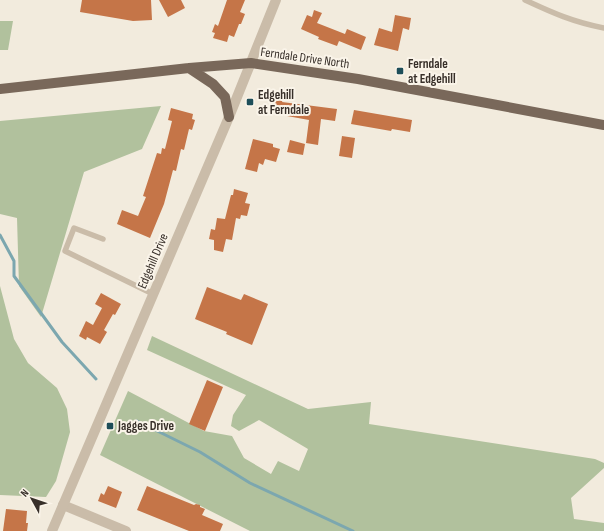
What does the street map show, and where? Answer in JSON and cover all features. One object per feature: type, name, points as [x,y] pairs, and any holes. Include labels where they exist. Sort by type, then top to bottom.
[{"type":"main road","name":"Ferndale Drive North","points":[[0,89],[188,68],[251,63],[358,79],[604,125]]},
{"type":"main road","points":[[188,68],[213,84],[225,97],[229,117]]},
{"type":"street","name":"Edgehill Drive","points":[[52,531],[229,117],[276,0]]},
{"type":"street","points":[[63,505],[126,531]]},
{"type":"lane","points":[[525,0],[553,14],[581,24],[604,28]]},
{"type":"lane","points":[[103,240],[74,228],[65,251],[153,294]]},
{"type":"green space","points":[[0,21],[13,21],[8,50],[0,50]]},
{"type":"green space","points":[[161,106],[142,149],[84,172],[41,317],[19,286],[17,218],[0,214],[0,121]]},
{"type":"green space","points":[[0,286],[14,339],[28,363],[57,388],[67,409],[70,432],[56,481],[46,497],[0,495]]},
{"type":"green space","points":[[152,336],[308,409],[371,402],[369,424],[595,459],[604,463],[604,468],[571,498],[574,519],[604,523],[604,531],[250,531],[100,455],[128,391],[204,431],[232,436],[244,458],[271,474],[278,461],[299,471],[308,449],[259,420],[239,431],[231,426],[233,415],[246,395],[147,350]]},
{"type":"building","points":[[82,0],[151,0],[152,20],[133,21],[80,12]]},
{"type":"building","points":[[159,0],[181,0],[185,8],[168,17]]},
{"type":"building","points":[[227,0],[245,0],[240,12],[245,14],[234,37],[229,35],[227,42],[213,38],[215,33],[212,32],[215,24],[218,26]]},
{"type":"building","points":[[314,10],[322,13],[317,23],[345,34],[347,29],[366,37],[361,50],[339,41],[337,46],[318,39],[319,37],[301,29],[307,15],[312,17]]},
{"type":"building","points":[[395,15],[411,18],[409,30],[403,28],[398,51],[374,45],[379,28],[392,32]]},
{"type":"building","points":[[272,98],[283,99],[282,102],[337,109],[335,121],[321,119],[318,145],[306,143],[309,120],[287,116],[288,112],[270,109]]},
{"type":"building","points":[[171,108],[193,114],[192,119],[195,120],[192,130],[189,129],[184,150],[181,149],[176,171],[173,170],[164,204],[150,238],[117,224],[122,210],[138,216],[146,197],[143,196],[157,153],[161,154],[162,148],[165,149],[172,121],[168,120]]},
{"type":"building","points":[[354,110],[412,120],[410,132],[392,129],[391,131],[351,124]]},
{"type":"building","points":[[342,136],[355,138],[352,158],[339,156]]},
{"type":"building","points":[[253,139],[273,144],[273,147],[280,149],[276,162],[265,159],[263,165],[259,163],[257,172],[245,169]]},
{"type":"building","points":[[290,140],[305,144],[303,155],[287,152]]},
{"type":"building","points":[[234,189],[248,193],[245,203],[250,204],[247,216],[241,215],[240,219],[236,218],[232,240],[226,239],[223,252],[214,250],[214,240],[209,239],[211,229],[215,230],[217,218],[225,219]]},
{"type":"building","points":[[207,287],[241,300],[244,294],[268,304],[252,345],[226,334],[227,332],[195,319]]},
{"type":"building","points":[[101,293],[121,304],[115,315],[113,314],[104,330],[107,332],[100,344],[87,337],[86,340],[79,336],[86,321],[93,325],[102,308],[95,304]]},
{"type":"building","points":[[207,380],[223,387],[205,431],[189,424]]},
{"type":"building","points":[[108,486],[122,492],[116,508],[98,501],[101,493],[104,495]]},
{"type":"building","points":[[147,486],[194,505],[200,505],[200,507],[205,509],[202,515],[223,524],[220,531],[189,531],[137,510]]},
{"type":"building","points":[[6,509],[27,511],[27,531],[3,531]]},
{"type":"waterway","points":[[0,235],[14,261],[14,276],[62,342],[96,379]]},
{"type":"waterway","points":[[137,421],[200,452],[250,483],[353,531]]},
{"type":"place","name":"Ferndale at Edgehill","points":[[400,71]]},
{"type":"place","name":"Edgehill at Ferndale","points":[[250,102]]},
{"type":"place","name":"Jagges Drive","points":[[110,426]]}]
